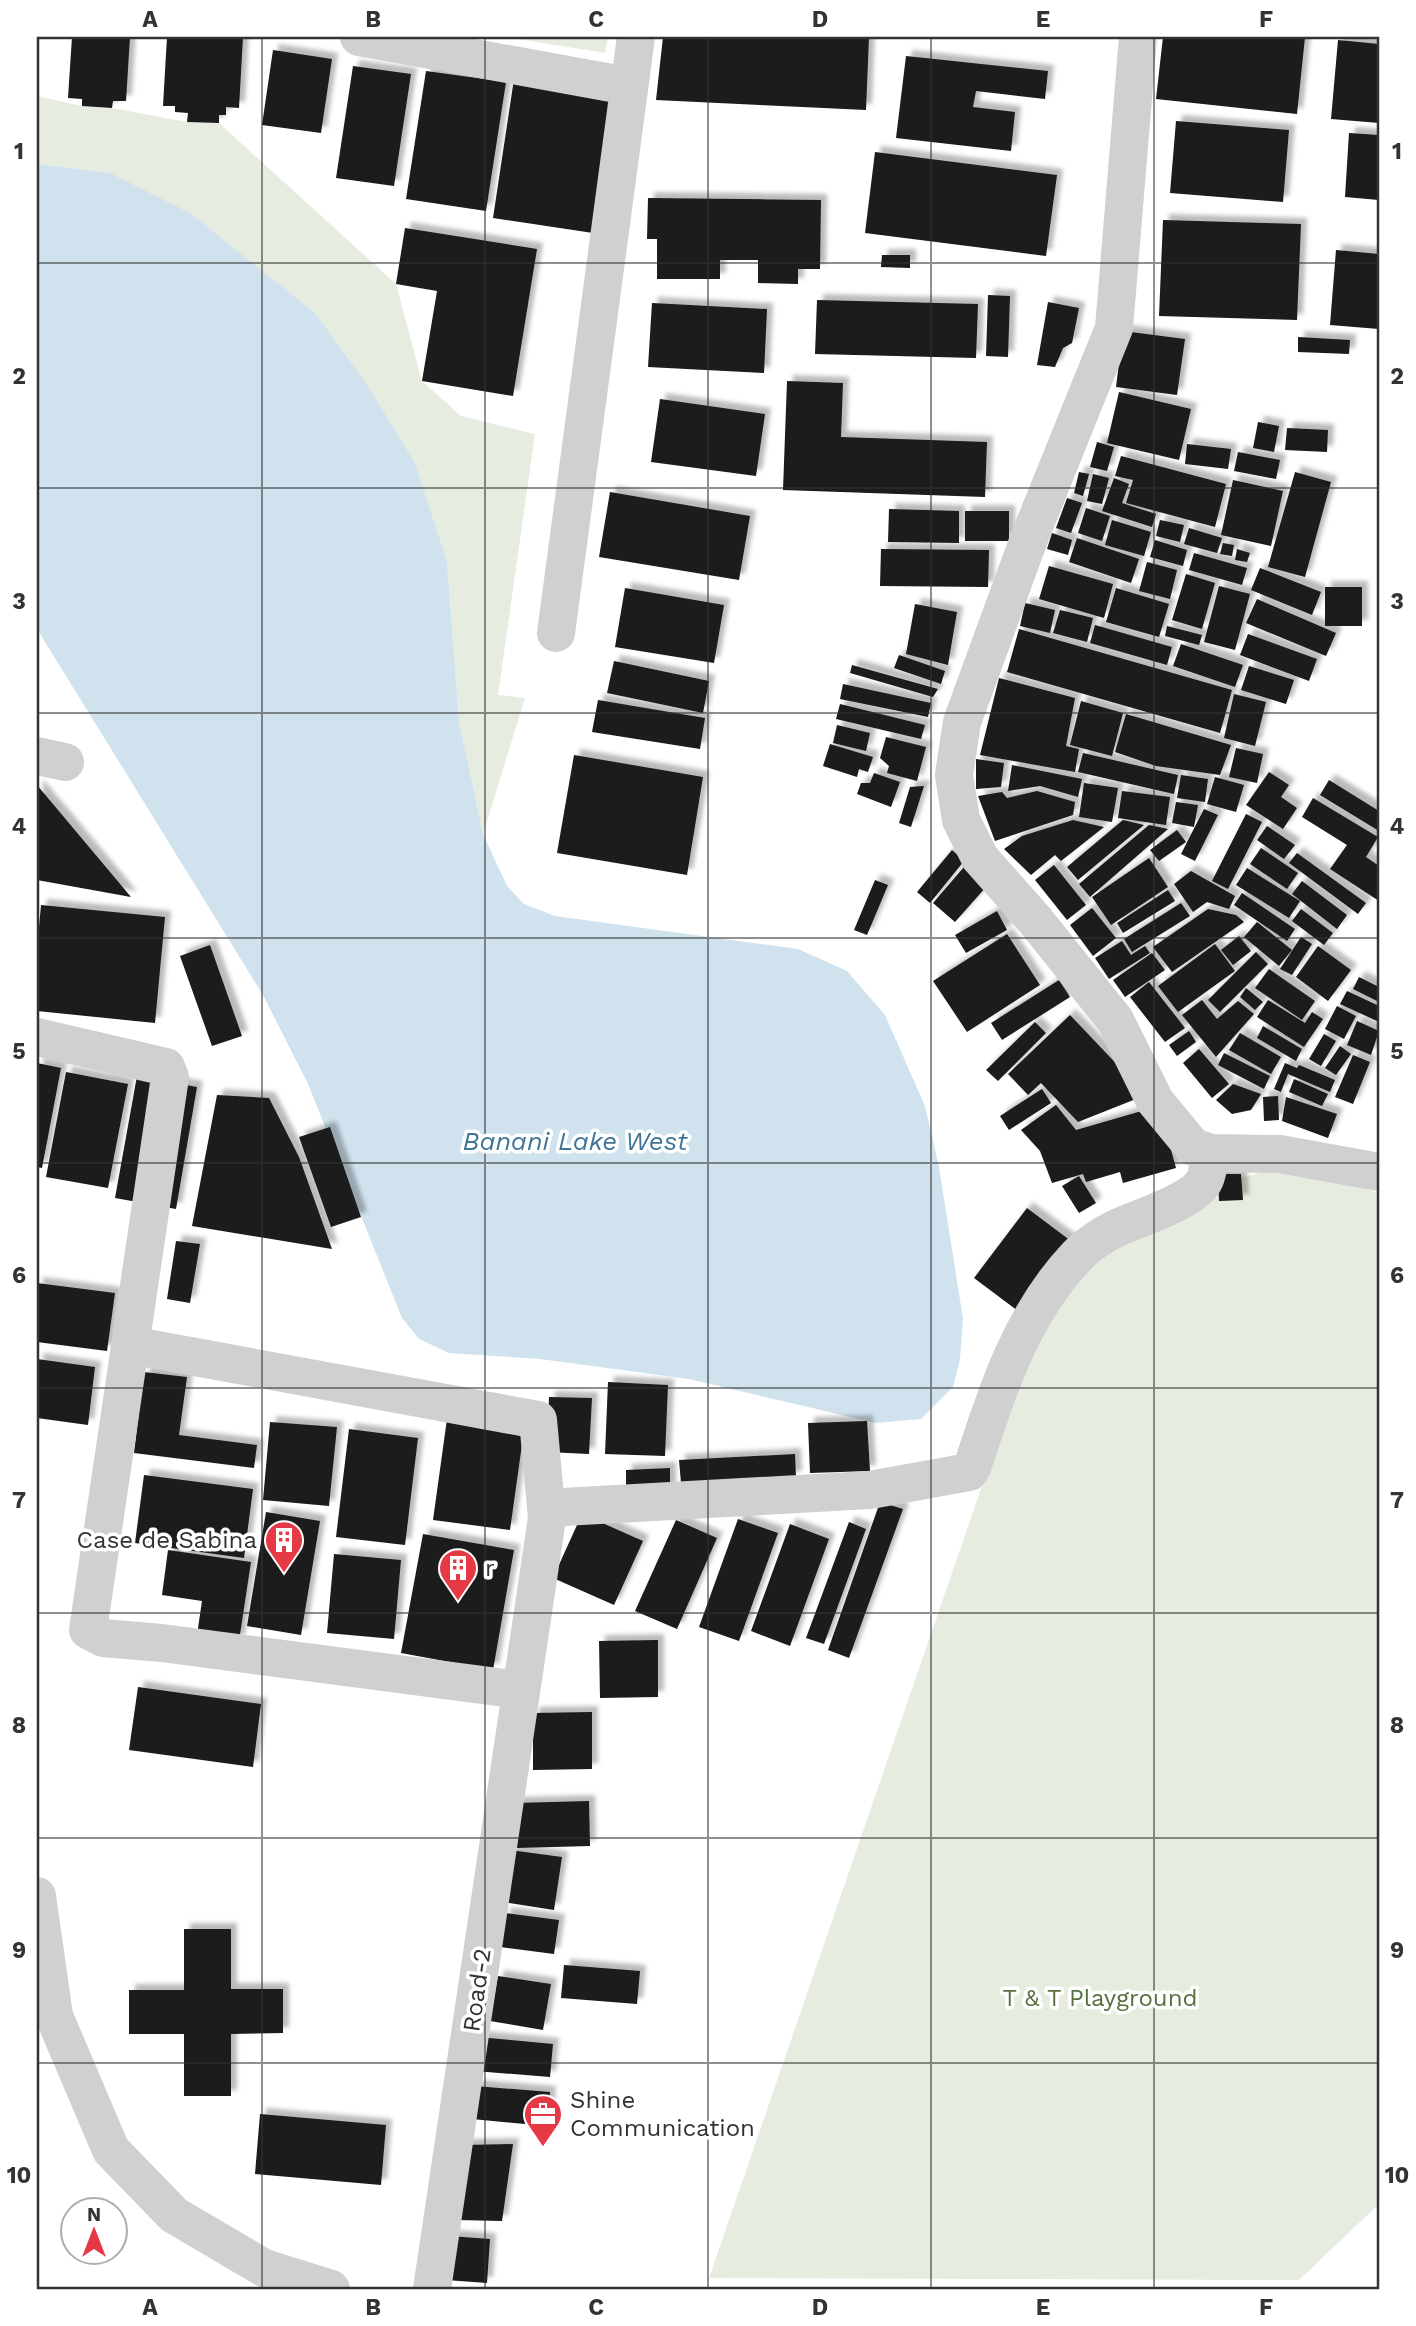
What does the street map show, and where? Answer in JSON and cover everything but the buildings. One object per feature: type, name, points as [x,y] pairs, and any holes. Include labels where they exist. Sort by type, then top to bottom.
[{"type":"street","points":[[359,37],[628,86]]},
{"type":"street","points":[[556,633],[636,37]]},
{"type":"street","points":[[1138,37],[1114,328],[1030,537],[962,722],[954,775],[961,820],[980,858],[1035,920],[1115,1020],[1155,1101],[1193,1147],[1211,1153],[1280,1154],[1379,1172]]},
{"type":"street","points":[[37,1037],[166,1067],[170,1077],[88,1630],[103,1638],[162,1643],[521,1690]]},
{"type":"street","points":[[547,1518],[554,1510],[563,1507],[870,1490],[969,1472],[1016,1343],[1051,1286],[1080,1253],[1114,1229],[1185,1198],[1205,1182],[1211,1153]]},
{"type":"street","name":"Road-2","points":[[130,1345],[538,1420],[547,1518],[432,2289]]},
{"type":"street","points":[[37,1896],[54,2015],[111,2150],[174,2215],[264,2268],[331,2289]]},
{"type":"green space","points":[[507,37],[608,37],[605,53]]},
{"type":"green space","points":[[37,96],[82,106],[112,108],[187,122],[219,123],[396,284],[422,381],[461,416],[535,434],[498,695],[525,698],[483,834],[459,721],[447,561],[415,463],[110,173],[37,164]]},
{"type":"green space","name":"T & T Playground","points":[[1272,1170],[1365,1188],[1379,1194],[1379,2204],[1299,2280],[709,2278],[1048,1300],[1185,1191]]},
{"type":"water","name":"Banani Lake West","points":[[37,164],[110,173],[190,213],[315,313],[364,380],[415,463],[447,561],[459,721],[483,834],[507,886],[524,904],[555,916],[798,949],[847,971],[885,1015],[925,1106],[939,1167],[963,1319],[960,1359],[953,1387],[921,1419],[876,1423],[689,1379],[540,1359],[449,1353],[419,1339],[402,1318],[308,1084],[263,995],[37,629]]},
{"type":"place","name":"Case de Sabina","points":[[284,1574]]},
{"type":"place","name":"r","points":[[458,1602]]},
{"type":"place","name":"Shine Communication","points":[[543,2148]]}]
